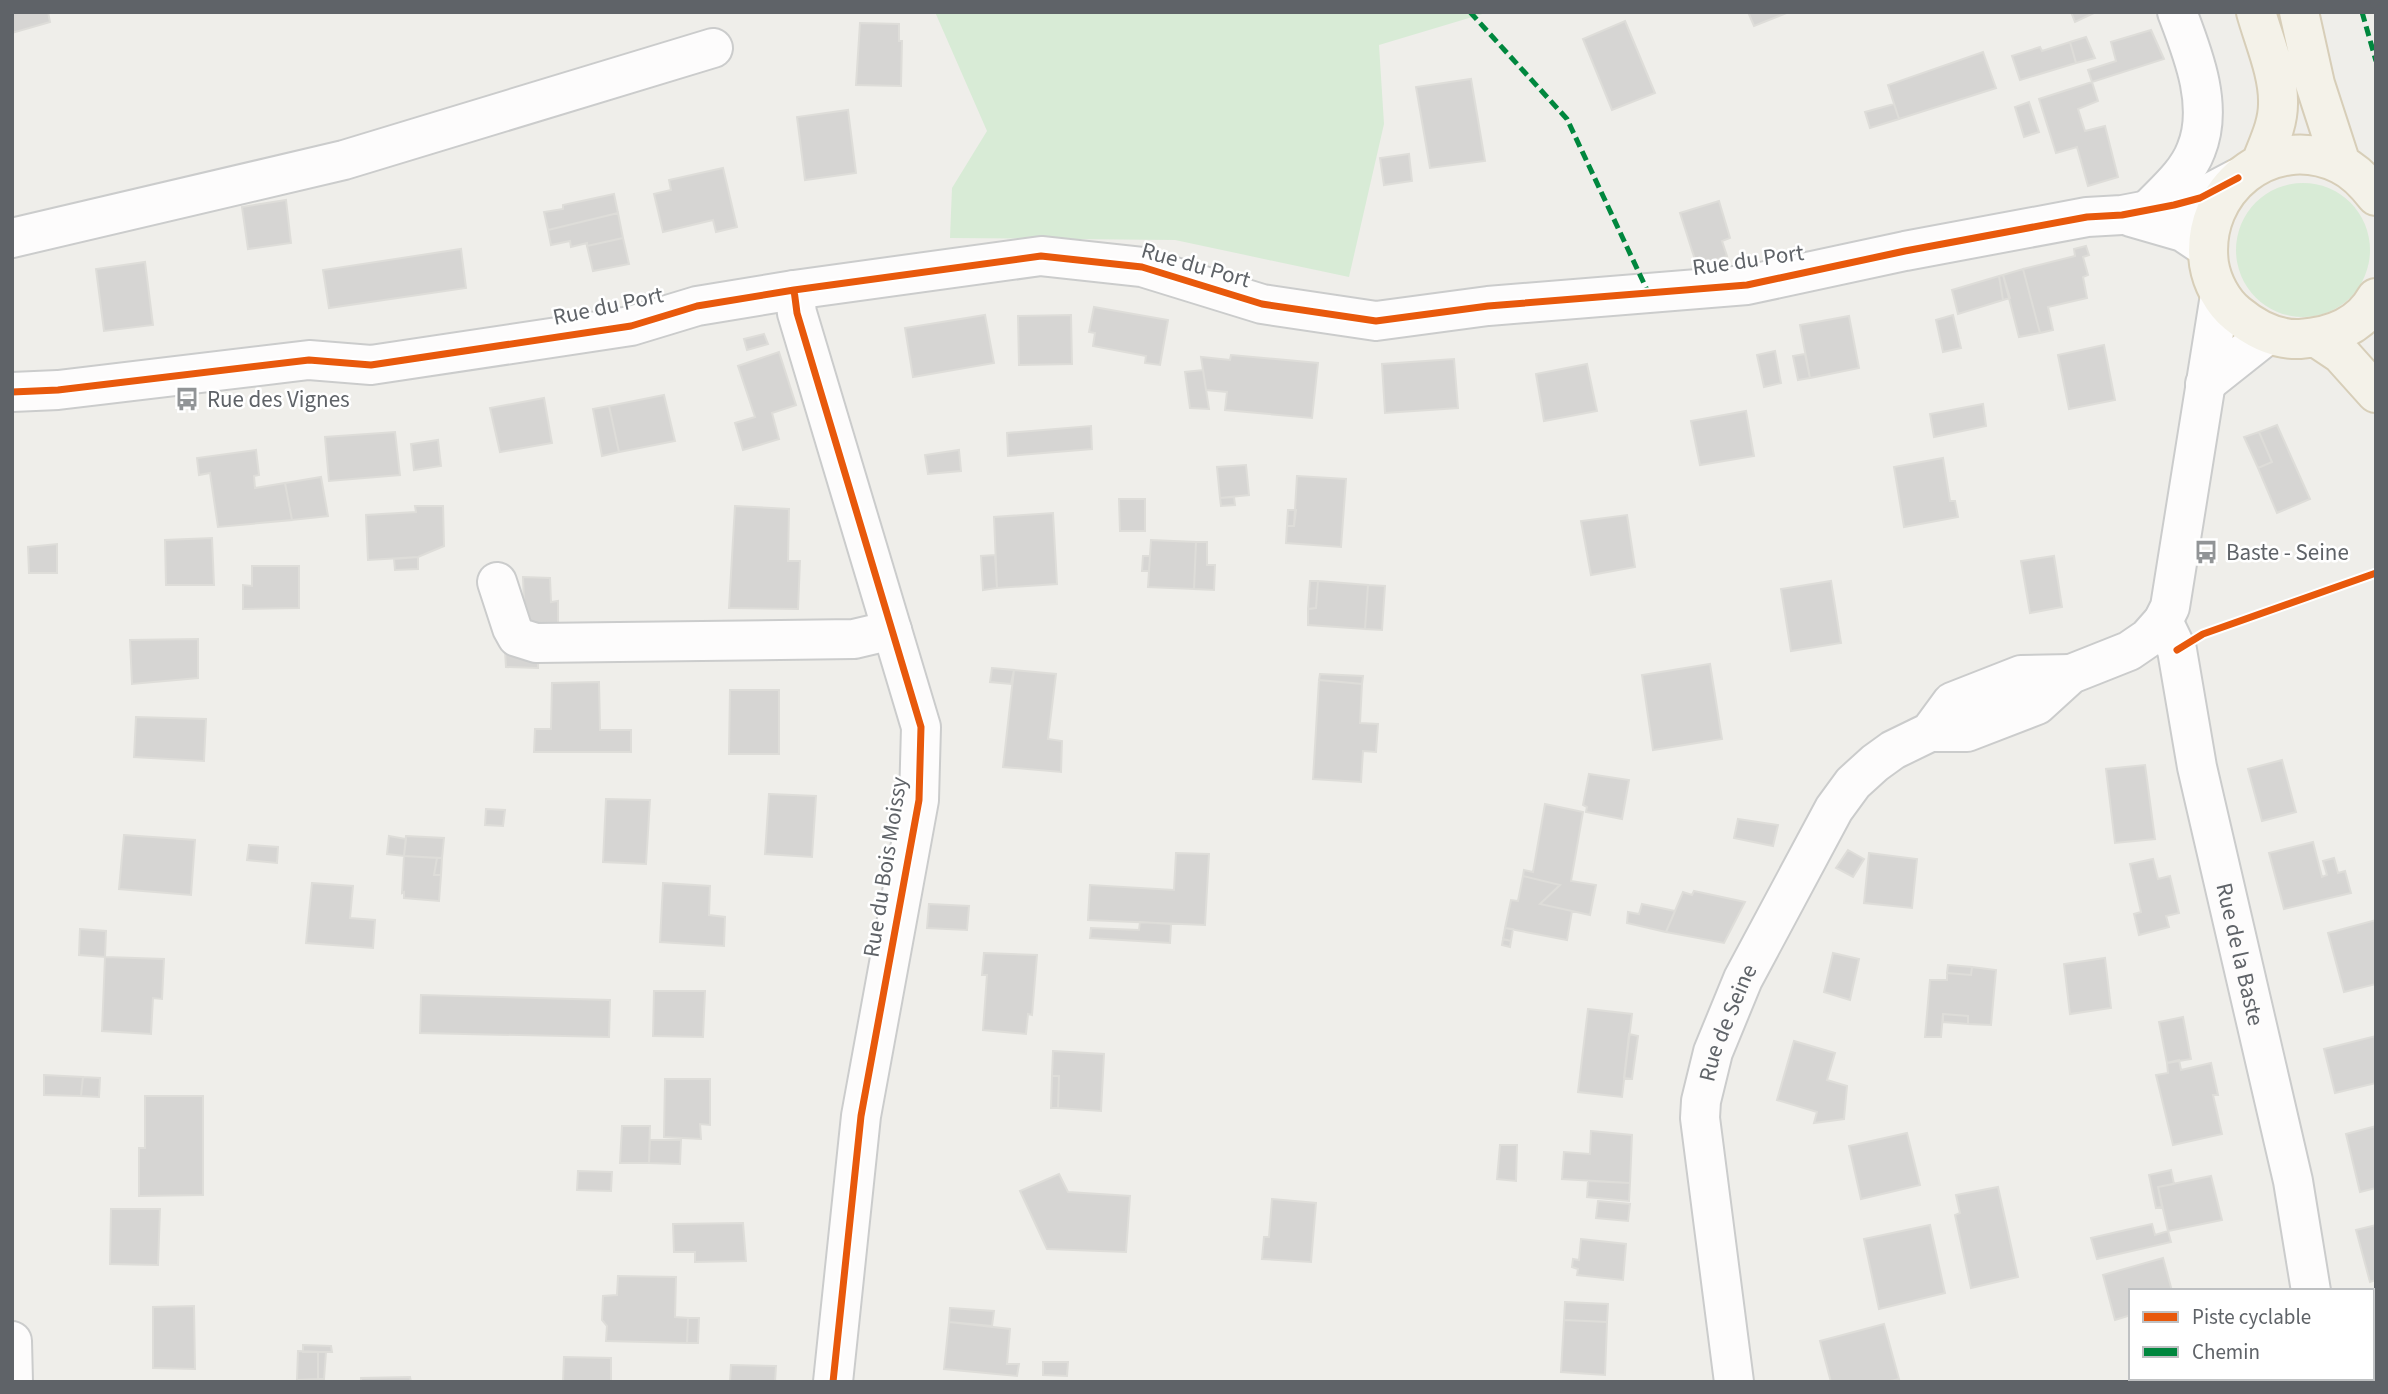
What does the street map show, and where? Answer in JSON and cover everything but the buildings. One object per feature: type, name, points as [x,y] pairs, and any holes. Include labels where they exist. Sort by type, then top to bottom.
[{"type":"main road","points":[[2256,12],[2274,78],[2278,104],[2274,128],[2250,170],[2221,199],[2210,224],[2207,248],[2211,273],[2220,295],[2233,311],[2268,334],[2292,339],[2317,338],[2356,323],[2375,305]]},
{"type":"main road","points":[[2299,12],[2315,84],[2341,164]]},
{"type":"main road","points":[[2250,170],[2287,155],[2315,156],[2341,164],[2363,180],[2376,195]]},
{"type":"main road","points":[[2317,338],[2341,354],[2376,393]]},
{"type":"street","points":[[2135,212],[2177,180],[2196,152],[2204,124],[2200,88],[2177,12]]},
{"type":"street","points":[[12,238],[344,160],[713,48]]},
{"type":"street","name":"Rue du Port","points":[[12,392],[58,390],[309,360],[371,365],[631,326],[697,306],[794,290],[1041,256],[1142,267],[1262,304],[1377,321],[1488,306],[1747,285],[1905,251],[2087,217],[2135,212],[2200,198],[2250,170]]},
{"type":"street","name":"Rue du Port","points":[[2135,212],[2183,232],[2207,248]]},
{"type":"street","name":"Rue du Bois Moissy","points":[[794,290],[797,313],[921,727],[919,800],[861,1116],[833,1382]]},
{"type":"street","points":[[2163,621],[2170,607],[2220,295]]},
{"type":"street","points":[[2204,384],[2268,334]]},
{"type":"street","points":[[497,582],[517,637],[536,643],[854,639],[892,630]]},
{"type":"street","name":"Rue de Seine","points":[[1734,1382],[1700,1118],[1701,1101],[1713,1052],[1743,979],[1834,809],[1853,783],[1875,763],[1893,750],[1930,732],[1952,702],[2021,675],[2071,674],[2129,651],[2148,638],[2163,621]]},
{"type":"street","name":"Rue de la Baste","points":[[2163,621],[2177,650],[2197,767],[2292,1181],[2311,1289]]},
{"type":"street","points":[[12,1341],[13,1382]]},
{"type":"green space","points":[[935,12],[1489,12],[1379,45],[1384,124],[1349,277],[1175,240],[950,238],[952,188],[987,131]]},
{"type":"green space","points":[[2303,183],[2329,188],[2351,202],[2365,224],[2370,250],[2365,276],[2351,298],[2329,312],[2303,317],[2277,312],[2255,298],[2241,276],[2236,250],[2241,224],[2255,202],[2277,188]]},
{"type":"marked path","points":[[1470,12],[1567,119],[1648,292]]},
{"type":"marked path","points":[[2362,12],[2376,61]]},
{"type":"cycle path","points":[[12,392],[58,390],[309,360],[371,365],[631,326],[697,306],[794,290],[1041,256],[1142,267],[1262,304],[1376,321],[1488,306],[1747,285],[1905,251],[2087,217],[2122,215],[2174,205],[2200,198],[2238,178]]},
{"type":"cycle path","points":[[794,290],[797,313],[921,727],[919,800],[861,1116],[833,1382]]},
{"type":"cycle path","points":[[2177,650],[2203,634],[2376,573]]},
{"type":"place","name":"Rue des Vignes","points":[[187,399]]},
{"type":"place","name":"Baste - Seine","points":[[2206,552]]}]
